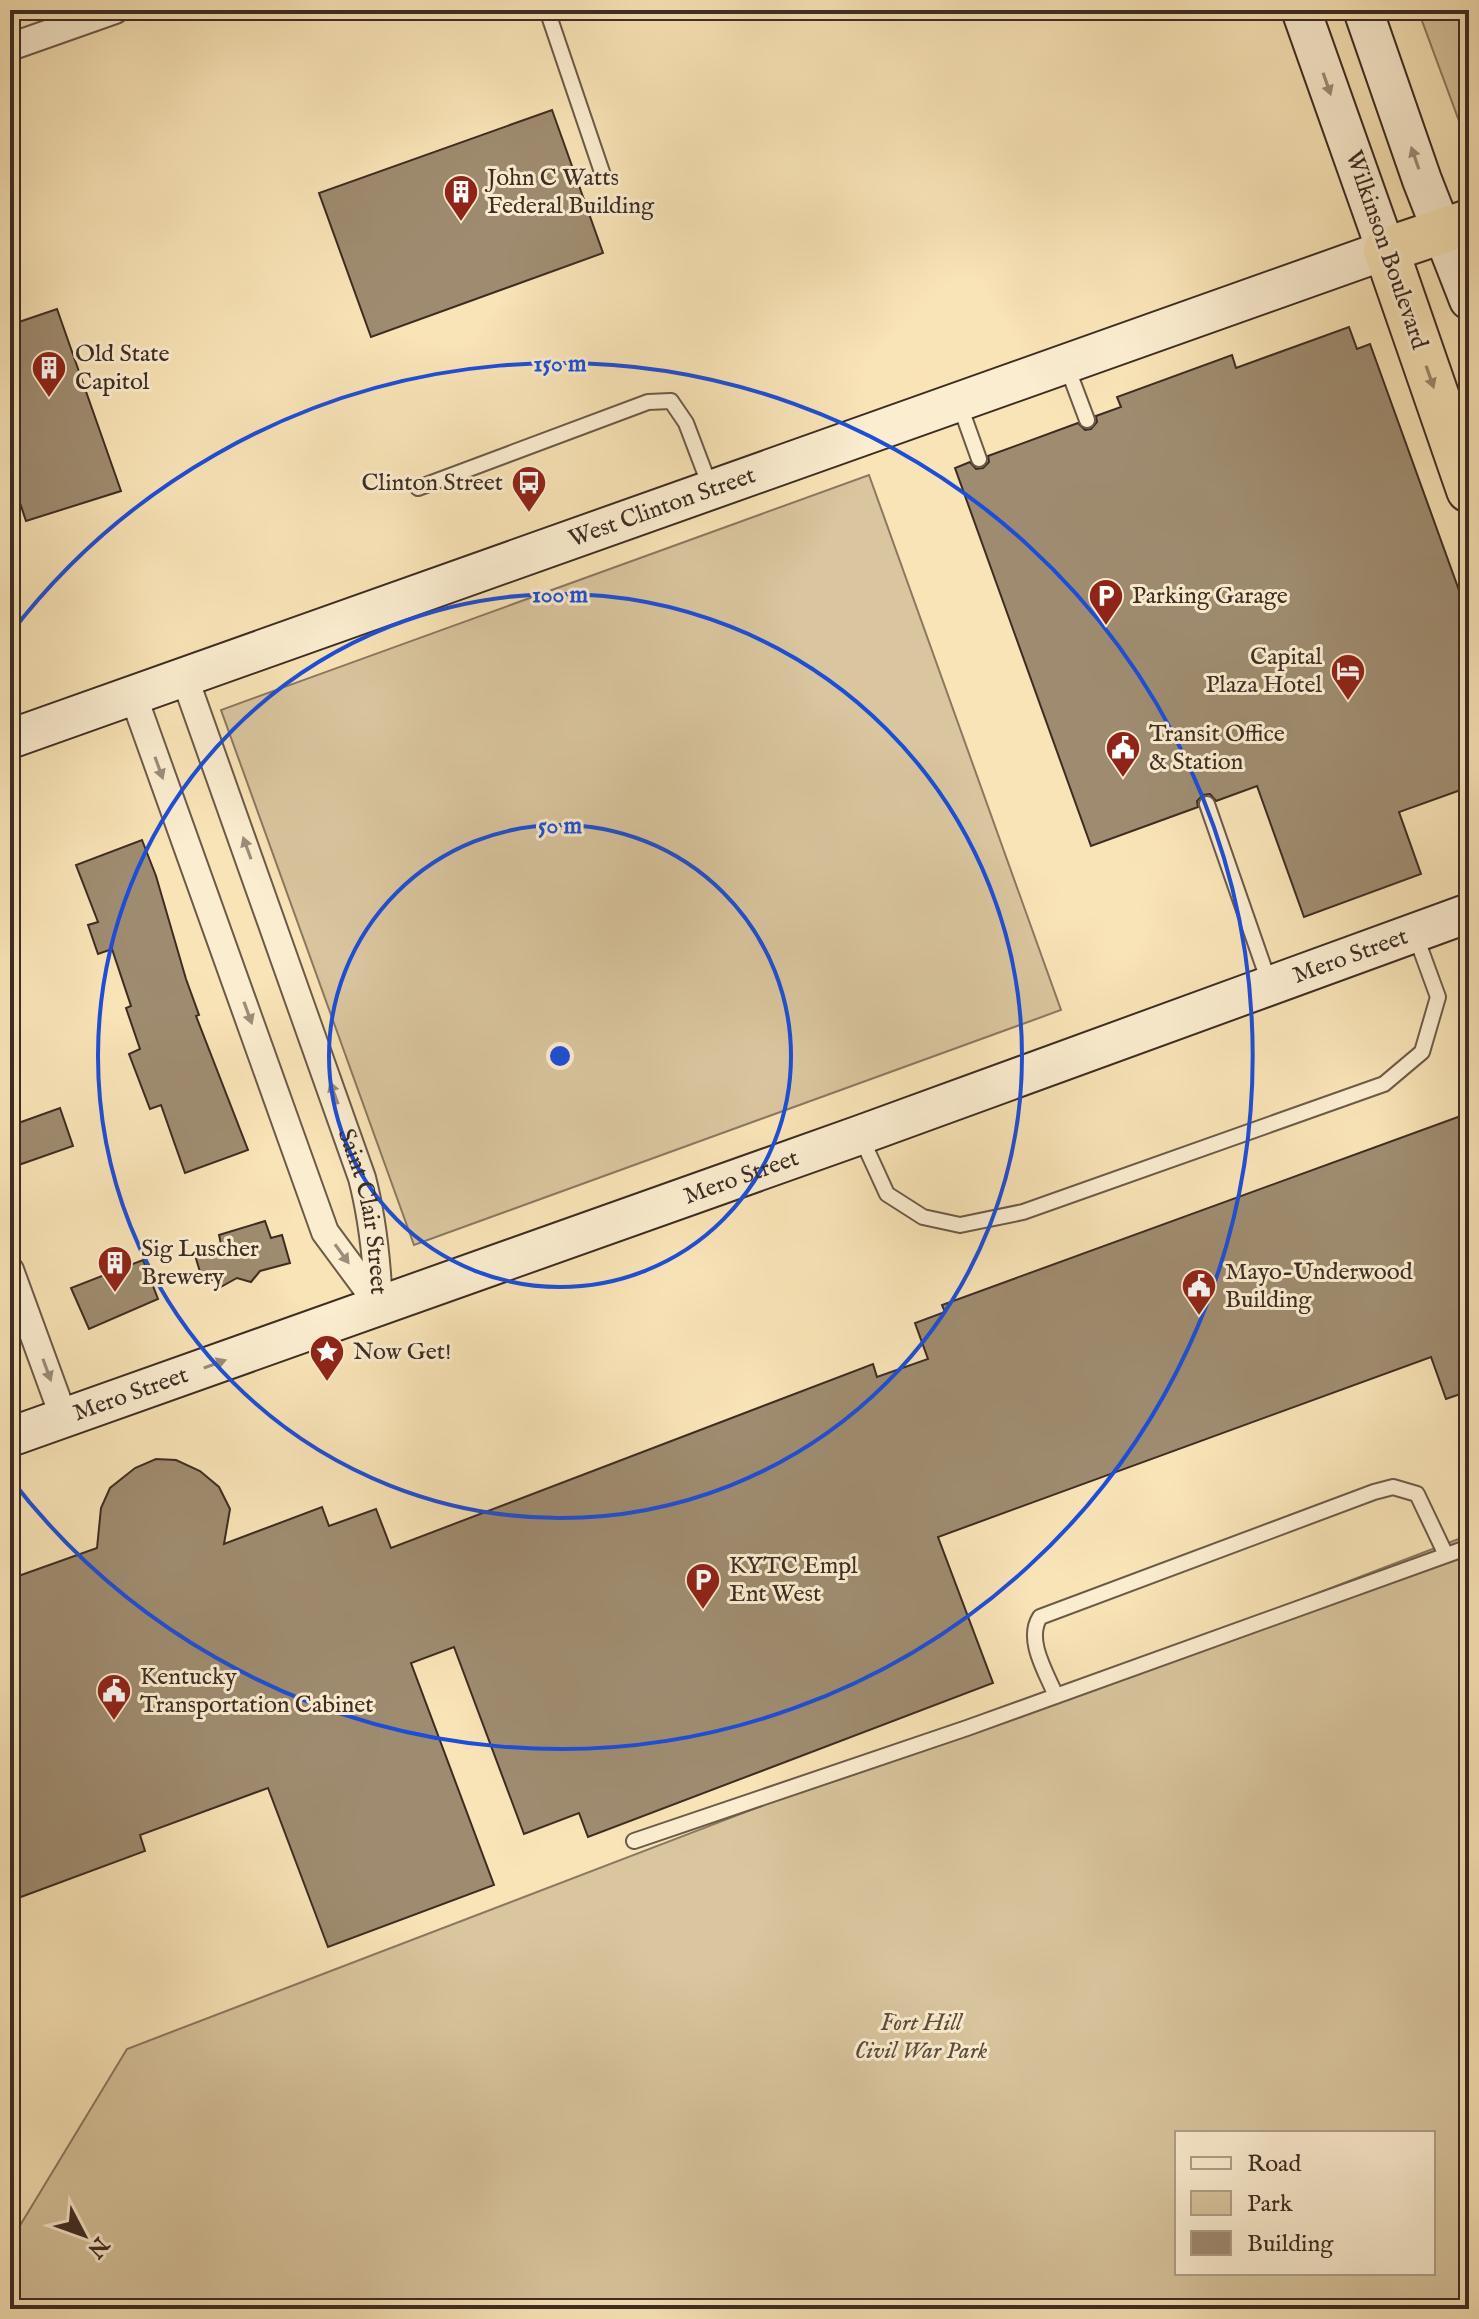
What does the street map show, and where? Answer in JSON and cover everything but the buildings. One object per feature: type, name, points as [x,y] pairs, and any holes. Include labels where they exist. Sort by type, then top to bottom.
[{"type":"highway","points":[[1386,250],[1456,227]]},
{"type":"highway","name":"Wilkinson Boulevard","points":[[1386,250],[1469,490]]},
{"type":"main road","name":"Wilkinson Boulevard","points":[[1301,10],[1386,250]]},
{"type":"main road","points":[[1363,10],[1422,180],[1456,227],[1469,300]]},
{"type":"main road","name":"West Clinton Street","points":[[10,739],[1386,250]]},
{"type":"main road","name":"Mero Street","points":[[10,1437],[860,1135],[1469,913]]},
{"type":"street","points":[[10,47],[115,10]]},
{"type":"street","name":"Saint Clair Street","points":[[184,676],[362,1178],[376,1243],[379,1305]]},
{"type":"street","name":"Saint Clair Street","points":[[133,695],[325,1232],[379,1305]]},
{"type":"street","points":[[10,1270],[64,1418]]},
{"type":"lane","points":[[547,10],[604,178]]},
{"type":"lane","points":[[1066,363],[1087,420]]},
{"type":"lane","points":[[418,488],[648,402],[671,401],[686,423],[712,489]]},
{"type":"lane","points":[[959,402],[979,459]]},
{"type":"lane","points":[[1207,804],[1270,985]]},
{"type":"lane","points":[[860,1135],[887,1194],[923,1217],[960,1225],[1023,1212],[1384,1084],[1422,1052],[1438,997],[1415,933]]},
{"type":"lane","points":[[1056,1696],[1037,1651],[1034,1633],[1040,1617],[1374,1492],[1393,1487],[1417,1494],[1446,1555]]},
{"type":"lane","points":[[634,1841],[1056,1696],[1469,1547]]},
{"type":"green space","points":[[1418,10],[1469,10],[1469,148]]},
{"type":"green space","points":[[869,475],[1061,1010],[414,1245],[221,710]]},
{"type":"green space","name":"Fort Hill Civil War Park","points":[[1469,1535],[1469,2309],[10,2309],[10,2242],[127,2049]]},
{"type":"railway","points":[[10,20],[36,10]]},
{"type":"place","name":"John C Watts Federal Building","points":[[461,223]]},
{"type":"place","name":"Old State Capitol","points":[[49,399]]},
{"type":"place","name":"Clinton Street","points":[[529,514]]},
{"type":"place","name":"Parking Garage","points":[[1106,627]]},
{"type":"place","name":"Capital Plaza Hotel","points":[[1348,702]]},
{"type":"place","name":"Transit Office & Station","points":[[1123,779]]},
{"type":"place","name":"Sig Luscher Brewery","points":[[115,1294]]},
{"type":"place","name":"Mayo-Underwood Building","points":[[1199,1317]]},
{"type":"place","name":"Now Get!","points":[[327,1383]]},
{"type":"place","name":"KYTC Empl Ent West","points":[[703,1611]]},
{"type":"place","name":"Kentucky Transportation Cabinet","points":[[114,1722]]}]
